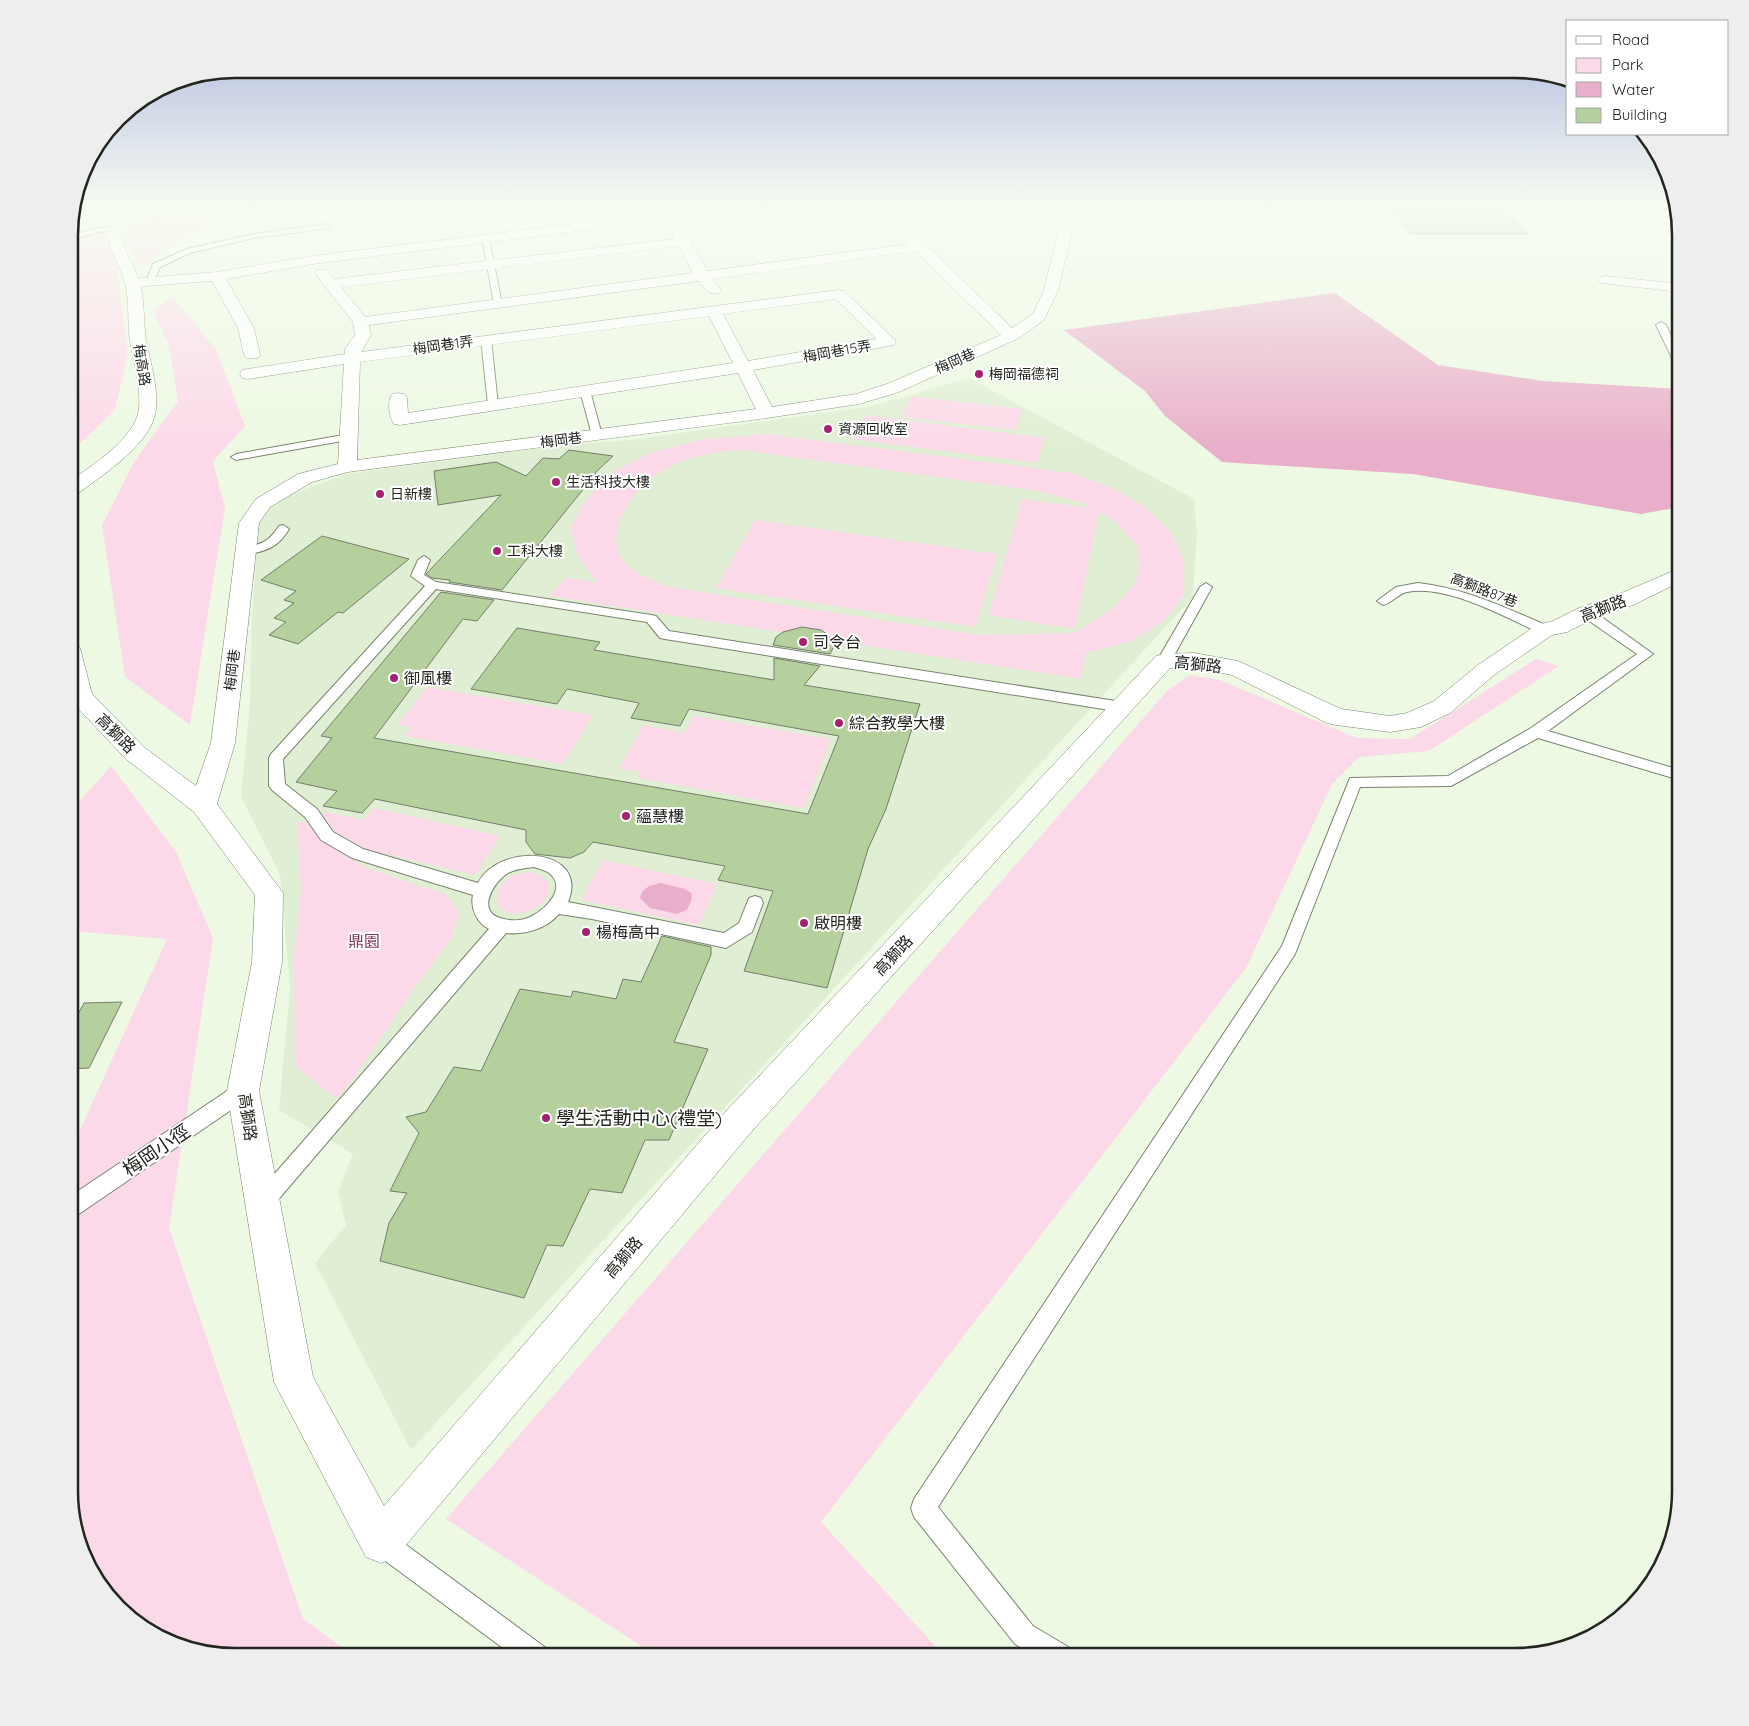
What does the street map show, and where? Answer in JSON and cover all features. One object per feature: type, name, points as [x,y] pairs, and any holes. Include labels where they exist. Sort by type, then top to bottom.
[{"type":"street","name":"梅高路","points":[[78,484],[136,436],[146,419],[147,389],[136,326],[133,290]]},
{"type":"street","points":[[225,290],[246,328],[252,355]]},
{"type":"street","points":[[334,290],[362,329]]},
{"type":"street","points":[[362,329],[498,304],[603,290]]},
{"type":"street","points":[[963,290],[1011,336]]},
{"type":"street","name":"梅岡巷","points":[[202,805],[223,742],[250,523],[263,503],[305,478],[347,467],[767,413],[859,399],[894,388],[1011,336],[1039,317],[1052,290]]},
{"type":"street","name":"梅岡巷15弄","points":[[398,398],[400,420],[742,367],[888,342],[838,294],[593,326]]},
{"type":"street","points":[[714,311],[767,413]]},
{"type":"street","name":"梅岡巷1弄","points":[[248,374],[353,357],[593,326]]},
{"type":"street","points":[[347,467],[353,349],[362,329]]},
{"type":"street","name":"高獅路","points":[[78,705],[135,753],[202,805],[269,893],[267,962],[243,1091],[262,1203],[294,1382],[381,1542],[740,1120],[1164,661],[1194,660],[1238,669],[1336,717],[1390,724],[1412,721],[1442,706],[1486,670],[1545,630],[1559,627],[1587,613],[1625,600],[1672,578]]},
{"type":"lane","points":[[495,290],[498,304]]},
{"type":"lane","points":[[1661,324],[1672,347]]},
{"type":"lane","points":[[486,339],[493,405]]},
{"type":"lane","points":[[585,391],[597,435]]},
{"type":"lane","points":[[236,457],[348,437]]},
{"type":"lane","points":[[246,551],[269,547],[278,539],[283,529]]},
{"type":"lane","points":[[424,560],[417,576],[433,585],[651,619],[665,635],[1122,707]]},
{"type":"lane","points":[[433,585],[404,614],[339,690],[276,758],[277,786],[311,813],[327,836],[358,854],[481,890]]},
{"type":"lane","points":[[1164,661],[1206,587]]},
{"type":"lane","name":"高獅路87巷","points":[[1383,601],[1404,589],[1436,588],[1474,600],[1545,630]]},
{"type":"lane","points":[[1046,1648],[1024,1635],[923,1508],[1289,950],[1355,782],[1452,780],[1536,732],[1646,654],[1587,613]]},
{"type":"lane","points":[[1536,732],[1672,773]]},
{"type":"lane","points":[[535,861],[547,863],[557,869],[565,886],[563,897],[557,907],[543,918],[526,926],[502,926],[485,916],[480,908],[481,890],[488,880],[509,865],[535,861]]},
{"type":"lane","points":[[557,907],[592,912],[726,941],[746,927],[754,903]]},
{"type":"lane","points":[[262,1203],[502,926]]},
{"type":"lane","name":"梅岡小徑","points":[[78,1203],[243,1091]]},
{"type":"lane","points":[[381,1542],[525,1648]]},
{"type":"shaded area","name":"楊梅高中","points":[[969,378],[1194,499],[1197,533],[1193,597],[411,1450],[315,1263],[346,1225],[338,1192],[353,1154],[279,1110],[290,988],[280,875],[241,796],[250,702],[252,616],[259,514],[292,494],[347,474],[572,444],[630,440],[872,406]]},
{"type":"green space","points":[[78,290],[120,290],[128,353],[115,410],[78,445]]},
{"type":"green space","points":[[173,297],[217,351],[245,426],[213,461],[225,508],[190,725],[125,677],[102,525],[134,462],[178,401],[169,346],[153,311]]},
{"type":"green space","points":[[911,396],[1022,409],[1016,430],[902,417]]},
{"type":"green space","points":[[865,415],[1045,438],[1037,463],[852,439]]},
{"type":"green space","points":[[767,434],[1072,473],[1113,488],[1142,505],[1170,531],[1184,561],[1183,596],[1164,621],[1132,641],[1086,653],[1081,679],[549,596],[566,578],[597,582],[578,556],[570,528],[585,501],[610,474],[648,454],[703,439]],"holes":[[[741,450],[1040,491],[1084,503],[1092,508],[1022,499],[989,615],[1075,629],[1099,512],[1116,522],[1137,546],[1139,562],[1136,583],[1112,609],[1075,633],[979,635],[669,587],[627,566],[618,553],[616,543],[619,524],[627,506],[638,490],[667,468],[703,455],[722,452]]]},
{"type":"green space","points":[[755,520],[997,554],[976,627],[716,588]]},
{"type":"green space","points":[[1536,659],[1559,666],[1429,751],[1359,757],[1332,784],[1246,968],[821,1522],[937,1648],[644,1648],[446,1519],[1167,691],[1190,675],[1220,680],[1357,738],[1410,739]]},
{"type":"green space","points":[[427,687],[593,715],[563,764],[405,736],[411,727],[398,725]]},
{"type":"green space","points":[[693,716],[831,739],[804,808],[638,778],[640,772],[619,769],[643,725],[684,733]]},
{"type":"green space","points":[[111,766],[176,852],[213,938],[169,1228],[303,1619],[343,1648],[224,1648],[194,1643],[174,1637],[139,1616],[116,1595],[104,1579],[89,1552],[79,1512],[78,1491],[78,1134],[167,939],[78,932],[78,803]]},
{"type":"green space","points":[[374,808],[500,836],[475,875],[355,847],[336,833],[320,815],[326,812],[363,820]]},
{"type":"green space","name":"鼎園","points":[[309,821],[327,844],[367,868],[447,895],[459,913],[452,937],[416,986],[351,1082],[337,1099],[295,1066],[294,957],[301,889],[297,823]]},
{"type":"green space","points":[[603,860],[717,884],[699,925],[581,900]]},
{"type":"green space","points":[[530,872],[543,877],[549,884],[549,892],[544,900],[537,907],[527,912],[516,914],[505,911],[498,903],[497,898],[500,888],[511,877]]},
{"type":"water","points":[[1335,293],[1438,365],[1543,381],[1672,389],[1672,508],[1641,514],[1413,474],[1222,462],[1165,416],[1145,391],[1064,330]]},
{"type":"water","points":[[661,883],[685,889],[691,893],[692,899],[687,910],[677,914],[650,908],[640,898],[645,889]]},
{"type":"building","points":[[569,450],[613,456],[596,472],[591,484],[585,487],[502,590],[449,582],[450,580],[432,578],[426,574],[501,495],[438,505],[434,471],[496,462],[526,476],[543,458],[559,459]]},
{"type":"building","points":[[322,536],[409,559],[343,613],[338,612],[298,644],[269,635],[286,622],[274,618],[294,603],[284,600],[296,591],[261,580]]},
{"type":"building","points":[[441,592],[494,600],[477,621],[463,619],[374,738],[808,814],[839,736],[689,709],[680,726],[631,718],[639,703],[567,689],[557,704],[471,689],[517,628],[600,642],[594,650],[774,680],[774,658],[820,666],[804,685],[920,704],[886,809],[868,849],[827,988],[744,971],[773,891],[718,880],[725,866],[593,842],[584,852],[570,858],[535,854],[526,842],[526,830],[375,799],[362,813],[323,806],[337,791],[296,782],[332,738],[321,736]]},
{"type":"building","name":"司令台","points":[[802,627],[821,630],[828,635],[834,646],[830,654],[773,645],[776,637],[783,632]]},
{"type":"building","name":"學生活動中心(禮堂)","points":[[662,936],[711,947],[711,955],[674,1042],[708,1049],[669,1140],[645,1140],[622,1193],[590,1189],[563,1246],[547,1245],[524,1298],[380,1261],[389,1223],[407,1193],[390,1191],[419,1133],[406,1117],[426,1112],[454,1067],[481,1071],[520,989],[571,997],[573,991],[616,999],[623,979],[641,982]]},
{"type":"building","points":[[122,1002],[89,1068],[78,1069],[78,1014],[84,1003]]},
{"type":"place","name":"梅岡福德祠","points":[[979,374]]},
{"type":"place","name":"資源回收室","points":[[828,429]]},
{"type":"place","name":"生活科技大樓","points":[[556,482]]},
{"type":"place","name":"日新樓","points":[[380,494]]},
{"type":"place","name":"工科大樓","points":[[497,551]]},
{"type":"place","name":"司令台","points":[[803,642]]},
{"type":"place","name":"御風樓","points":[[394,678]]},
{"type":"place","name":"綜合教學大樓","points":[[839,723]]},
{"type":"place","name":"蘊慧樓","points":[[626,816]]},
{"type":"place","name":"啟明樓","points":[[804,923]]},
{"type":"place","name":"楊梅高中","points":[[586,932]]},
{"type":"place","name":"學生活動中心(禮堂)","points":[[546,1118]]}]
